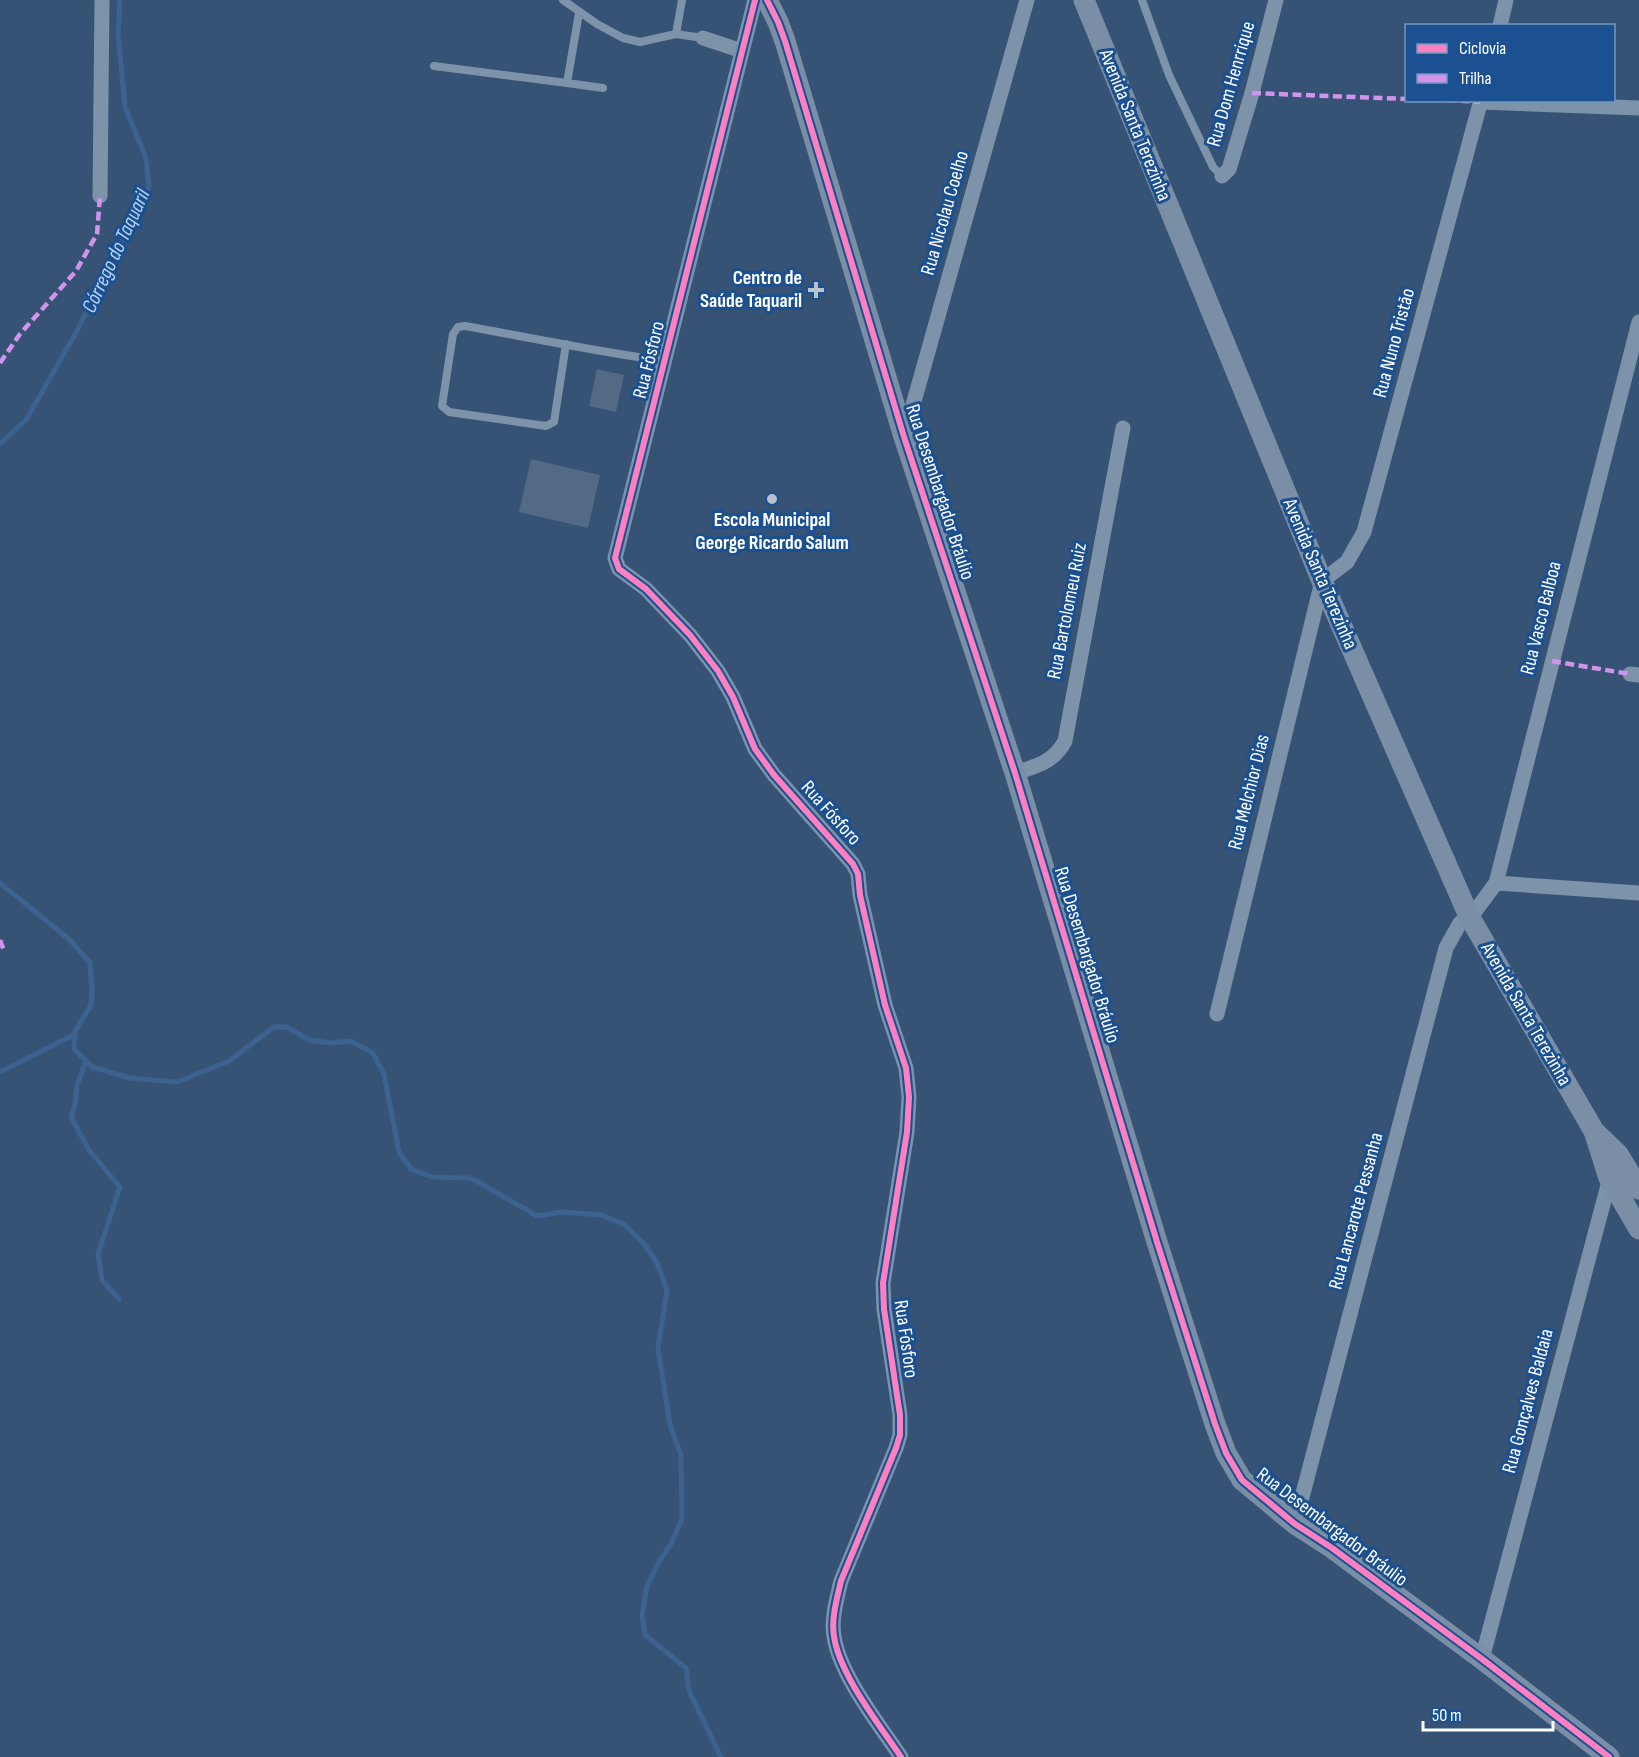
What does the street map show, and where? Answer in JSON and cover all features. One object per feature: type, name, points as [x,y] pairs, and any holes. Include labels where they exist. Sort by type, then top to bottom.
[{"type":"street","points":[[100,196],[102,0]]},
{"type":"street","name":"Rua Fósforo","points":[[755,0],[615,558],[619,569],[646,589],[690,635],[728,688],[755,749],[774,775],[853,864],[858,874],[860,895],[885,1005],[906,1068],[909,1097],[907,1132],[884,1283],[884,1309],[900,1415],[900,1435],[840,1581],[833,1635],[847,1674],[901,1757]]},
{"type":"street","name":"Rua Desembargador Bráulio","points":[[767,0],[785,41],[904,437],[1015,773],[1150,1219],[1226,1453],[1242,1480],[1295,1524],[1332,1548],[1482,1659],[1609,1757]]},
{"type":"street","name":"Rua Nicolau Coelho","points":[[904,437],[1027,0]]},
{"type":"street","name":"Avenida Santa Terezinha","points":[[1084,0],[1322,581],[1469,916],[1594,1131],[1609,1178],[1639,1229]]},
{"type":"street","name":"Rua Dom Henrrique","points":[[1222,176],[1229,169],[1276,0]]},
{"type":"street","points":[[1500,24],[1506,0]]},
{"type":"street","points":[[703,38],[742,51]]},
{"type":"street","name":"Rua Nuno Tristão","points":[[1322,581],[1347,562],[1364,532],[1480,102]]},
{"type":"street","points":[[1503,102],[1639,108]]},
{"type":"street","name":"Rua Vasco Balboa","points":[[1469,916],[1484,902],[1496,883],[1639,322]]},
{"type":"street","name":"Rua Bartolomeu Ruiz","points":[[1015,773],[1038,766],[1054,757],[1065,741],[1123,428]]},
{"type":"street","name":"Rua Melchior Dias","points":[[1217,1014],[1322,581]]},
{"type":"street","points":[[1496,883],[1611,889],[1639,893]]},
{"type":"street","name":"Rua Lancarote Pessanha","points":[[1295,1524],[1446,948],[1460,923],[1469,916]]},
{"type":"street","name":"Avenida Santa Terezinha","points":[[1594,1131],[1618,1154],[1639,1189]]},
{"type":"street","name":"Rua Gonçalves Baldaia","points":[[1482,1659],[1609,1178],[1618,1154]]},
{"type":"lane","points":[[563,0],[579,13],[623,38],[640,42],[676,34],[703,38]]},
{"type":"lane","points":[[676,34],[682,0]]},
{"type":"lane","points":[[1142,0],[1169,75],[1213,167],[1222,176]]},
{"type":"lane","points":[[567,83],[579,13]]},
{"type":"lane","points":[[434,66],[603,88]]},
{"type":"lane","points":[[566,344],[554,422],[546,426],[449,412],[442,406],[453,334],[458,327],[465,326],[566,344],[665,362]]},
{"type":"building","points":[[597,369],[624,375],[616,412],[589,406]]},
{"type":"building","points":[[531,459],[600,475],[588,528],[519,512]]},
{"type":"waterway","name":"Córrego do Taquaril","points":[[0,444],[26,420],[78,329],[149,187],[146,158],[125,107],[118,33],[120,0]]},
{"type":"waterway","name":"Córrego do Taquaril","points":[[0,883],[70,940],[90,963],[91,1005],[75,1031],[74,1049],[92,1067],[130,1078],[177,1082],[229,1061],[274,1027],[287,1027],[309,1040],[331,1043],[351,1041],[373,1053],[384,1074],[399,1152],[411,1169],[432,1177],[469,1178],[537,1216],[563,1212],[602,1215],[625,1225],[645,1245],[657,1263],[667,1290],[658,1348],[670,1425],[681,1455],[682,1519],[671,1544],[658,1563],[647,1586],[642,1615],[645,1635],[686,1668],[689,1691],[721,1757]]},
{"type":"waterway","name":"Córrego do Taquaril","points":[[0,1072],[75,1034]]},
{"type":"waterway","name":"Córrego do Taquaril","points":[[86,1061],[77,1085],[71,1117],[89,1150],[120,1187],[98,1254],[102,1280],[119,1299]]},
{"type":"marked path","points":[[1252,93],[1405,99]]},
{"type":"marked path","points":[[0,363],[20,334],[76,271],[97,234],[100,196]]},
{"type":"marked path","points":[[1552,661],[1630,674]]},
{"type":"marked path","points":[[0,940],[4,951]]},
{"type":"cycle path","points":[[755,0],[615,558],[619,569],[646,589],[690,635],[718,671],[733,697],[755,749],[774,775],[853,864],[858,874],[860,895],[885,1005],[906,1068],[909,1097],[907,1132],[883,1283],[884,1309],[900,1415],[900,1435],[841,1581],[833,1623],[837,1651],[843,1666],[861,1698],[901,1757]]},
{"type":"cycle path","points":[[767,0],[785,41],[904,437],[1015,773],[1157,1242],[1226,1453],[1242,1480],[1295,1524],[1332,1548],[1482,1659],[1609,1757]]},
{"type":"place","name":"Centro de Saúde Taquaril","points":[[816,290]]},
{"type":"place","name":"Escola Municipal George Ricardo Salum","points":[[772,499]]}]
